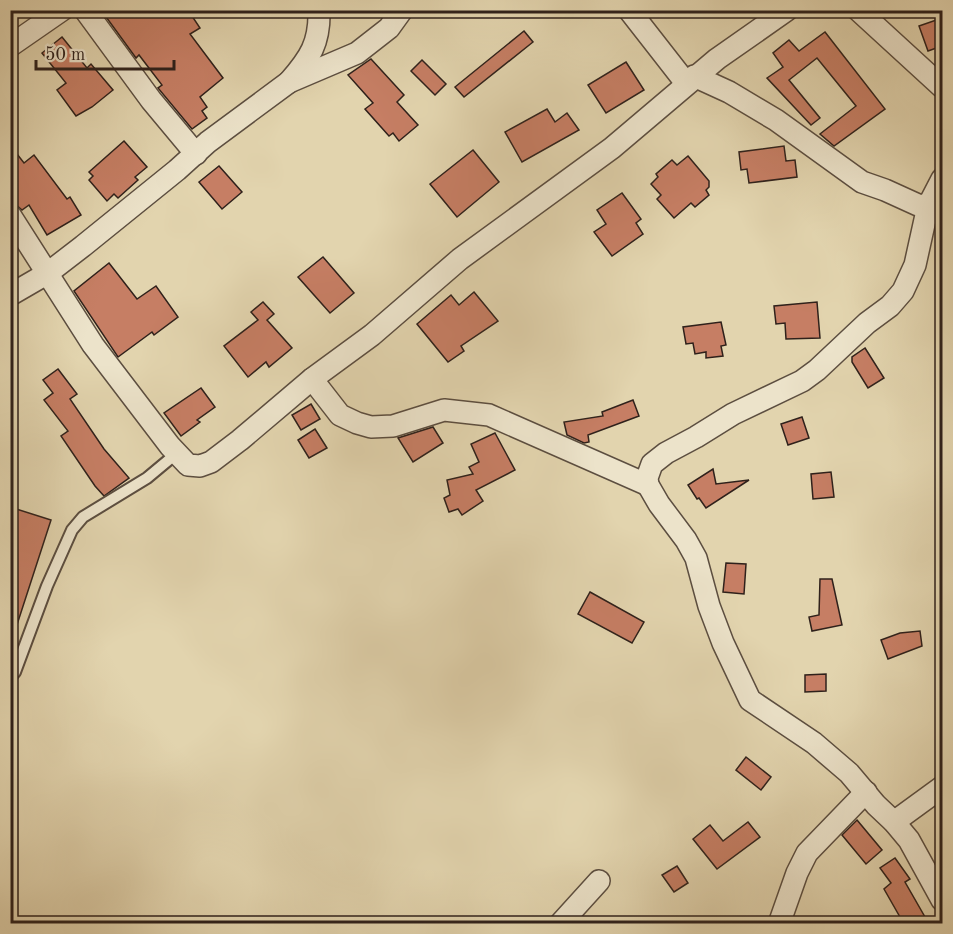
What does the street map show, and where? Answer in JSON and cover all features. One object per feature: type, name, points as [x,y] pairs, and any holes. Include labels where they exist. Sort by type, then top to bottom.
[{"type":"street","points":[[10,46],[62,10]]},
{"type":"street","points":[[85,10],[151,100],[196,154]]},
{"type":"street","points":[[10,295],[48,273],[117,220],[208,142],[289,82],[306,62],[314,48],[319,22],[318,10]]},
{"type":"street","points":[[289,82],[357,53],[389,28],[402,10]]},
{"type":"street","points":[[629,10],[690,80],[729,92],[776,120],[862,182],[918,205],[928,206]]},
{"type":"street","points":[[10,215],[93,345],[177,453],[188,465],[211,462],[312,379],[372,335],[460,259],[612,148],[690,80],[787,10]]},
{"type":"street","points":[[858,10],[942,87]]},
{"type":"street","points":[[942,179],[928,206],[915,265],[903,291],[890,306],[867,323],[802,381],[734,414],[660,456],[648,473],[648,485],[696,558],[716,624],[750,700],[814,743],[849,773],[909,840],[942,900]]},
{"type":"street","points":[[312,379],[340,415],[357,423],[370,427],[393,426],[444,410],[489,415],[648,485]]},
{"type":"street","points":[[894,822],[942,787]]},
{"type":"street","points":[[779,924],[797,873],[807,854],[866,792]]},
{"type":"street","points":[[560,924],[599,881]]},
{"type":"lane","points":[[10,678],[15,672],[47,586],[72,530],[83,517],[147,478],[177,453]]},
{"type":"building","points":[[101,10],[188,10],[200,28],[190,34],[223,78],[200,97],[207,107],[202,111],[207,118],[192,129],[158,88],[162,85],[139,55],[136,58]]},
{"type":"building","points":[[942,18],[942,46],[928,51],[919,26]]},
{"type":"building","points":[[524,31],[533,42],[464,97],[455,87]]},
{"type":"building","points":[[825,32],[885,109],[834,146],[820,134],[856,106],[817,58],[789,80],[820,118],[811,125],[767,78],[783,67],[773,53],[789,40],[799,51]]},
{"type":"building","points":[[62,37],[87,68],[91,64],[113,90],[92,107],[76,116],[57,90],[66,83],[42,53]]},
{"type":"building","points":[[371,59],[404,95],[397,102],[418,125],[399,141],[393,133],[389,136],[365,109],[373,103],[348,75]]},
{"type":"building","points":[[422,60],[446,84],[435,95],[411,71]]},
{"type":"building","points":[[626,62],[644,90],[606,113],[588,85]]},
{"type":"building","points":[[547,109],[555,122],[567,113],[579,130],[522,162],[505,132]]},
{"type":"building","points":[[124,141],[147,167],[135,177],[138,180],[118,198],[114,194],[107,201],[89,180],[93,176],[89,172]]},
{"type":"building","points":[[10,145],[24,163],[34,155],[67,199],[70,197],[81,215],[47,235],[29,205],[22,210],[14,203],[10,198]]},
{"type":"building","points":[[784,146],[786,161],[795,160],[797,177],[749,183],[747,169],[741,170],[739,152]]},
{"type":"building","points":[[473,150],[499,182],[457,217],[430,184]]},
{"type":"building","points":[[688,156],[709,181],[709,187],[706,190],[709,195],[695,207],[691,203],[674,218],[657,199],[661,195],[651,184],[658,177],[656,174],[672,160],[677,165]]},
{"type":"building","points":[[219,166],[242,192],[222,209],[199,182]]},
{"type":"building","points":[[622,193],[641,219],[636,223],[643,234],[612,256],[594,232],[606,224],[597,210]]},
{"type":"building","points":[[323,257],[354,293],[330,313],[298,277]]},
{"type":"building","points":[[109,263],[137,299],[156,286],[178,317],[154,335],[152,332],[118,357],[74,291]]},
{"type":"building","points":[[474,292],[498,321],[461,346],[464,351],[448,362],[417,324],[451,295],[459,305]]},
{"type":"building","points":[[263,302],[274,314],[267,320],[292,348],[269,367],[266,362],[248,377],[224,346],[258,320],[251,312]]},
{"type":"building","points":[[817,302],[820,338],[786,339],[785,323],[776,324],[774,306]]},
{"type":"building","points":[[721,322],[726,345],[721,346],[723,356],[706,358],[706,352],[695,354],[693,343],[686,344],[683,327]]},
{"type":"building","points":[[865,348],[884,378],[868,388],[852,362],[852,357]]},
{"type":"building","points":[[58,369],[77,394],[70,399],[104,449],[129,478],[104,496],[61,436],[68,431],[44,400],[53,393],[43,380]]},
{"type":"building","points":[[201,388],[215,407],[181,436],[164,413]]},
{"type":"building","points":[[633,400],[639,416],[588,435],[589,442],[584,443],[567,435],[564,422],[603,416],[602,412]]},
{"type":"building","points":[[311,404],[320,419],[301,430],[292,415]]},
{"type":"building","points":[[802,417],[809,438],[788,445],[781,424]]},
{"type":"building","points":[[433,427],[443,443],[413,462],[398,438]]},
{"type":"building","points":[[315,429],[327,448],[309,458],[298,440]]},
{"type":"building","points":[[495,433],[515,470],[476,490],[483,501],[462,515],[458,509],[449,512],[444,498],[450,495],[447,480],[473,474],[469,467],[479,462],[471,444]]},
{"type":"building","points":[[713,469],[716,484],[749,480],[706,508],[688,485]]},
{"type":"building","points":[[831,472],[834,497],[813,499],[811,474]]},
{"type":"building","points":[[10,507],[51,520],[13,637],[10,637],[10,556],[17,536],[10,534]]},
{"type":"building","points":[[726,563],[746,564],[744,594],[723,592]]},
{"type":"building","points":[[820,579],[832,579],[842,625],[812,631],[809,617],[819,615]]},
{"type":"building","points":[[590,592],[644,622],[632,643],[578,614]]},
{"type":"building","points":[[920,631],[922,646],[888,659],[881,640],[900,633]]},
{"type":"building","points":[[826,674],[826,691],[805,692],[805,675]]},
{"type":"building","points":[[746,757],[771,777],[761,790],[736,770]]},
{"type":"building","points":[[857,820],[882,850],[866,864],[842,835]]},
{"type":"building","points":[[748,822],[760,837],[717,869],[693,839],[710,825],[723,841]]},
{"type":"building","points":[[895,858],[910,879],[905,882],[929,924],[904,924],[884,889],[891,883],[880,868]]},
{"type":"building","points":[[677,866],[688,883],[674,892],[662,875]]}]
